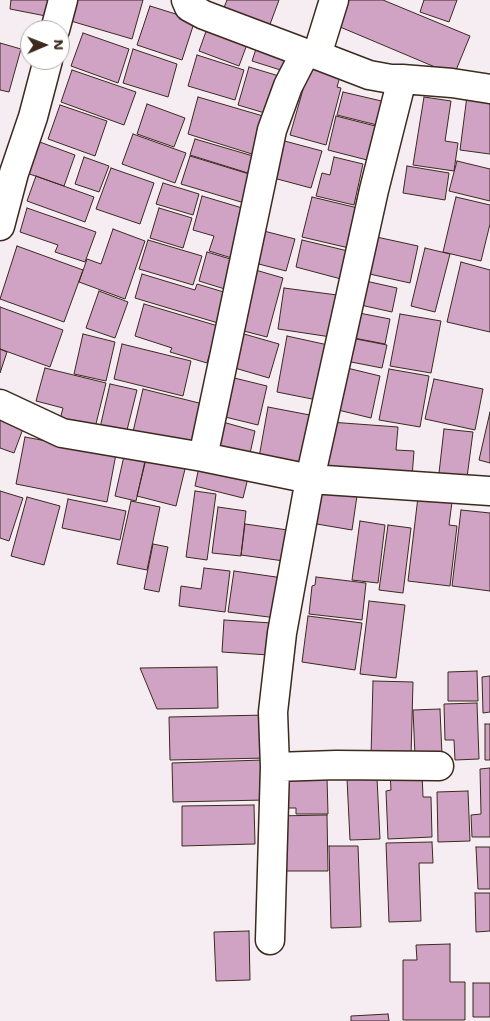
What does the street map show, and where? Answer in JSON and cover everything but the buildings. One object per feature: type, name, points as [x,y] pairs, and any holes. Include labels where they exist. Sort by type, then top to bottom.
[{"type":"street","points":[[58,20],[63,0]]},
{"type":"street","points":[[186,0],[189,7],[204,15],[369,74],[391,79],[452,83],[490,89]]},
{"type":"street","points":[[202,458],[272,130],[288,86],[311,54],[334,0]]},
{"type":"street","points":[[0,226],[45,70]]},
{"type":"street","points":[[270,940],[275,767],[273,712],[282,633],[310,479],[374,190],[402,80]]},
{"type":"street","points":[[0,404],[62,433],[310,479],[490,491]]},
{"type":"street","points":[[275,767],[336,765],[439,766]]}]
